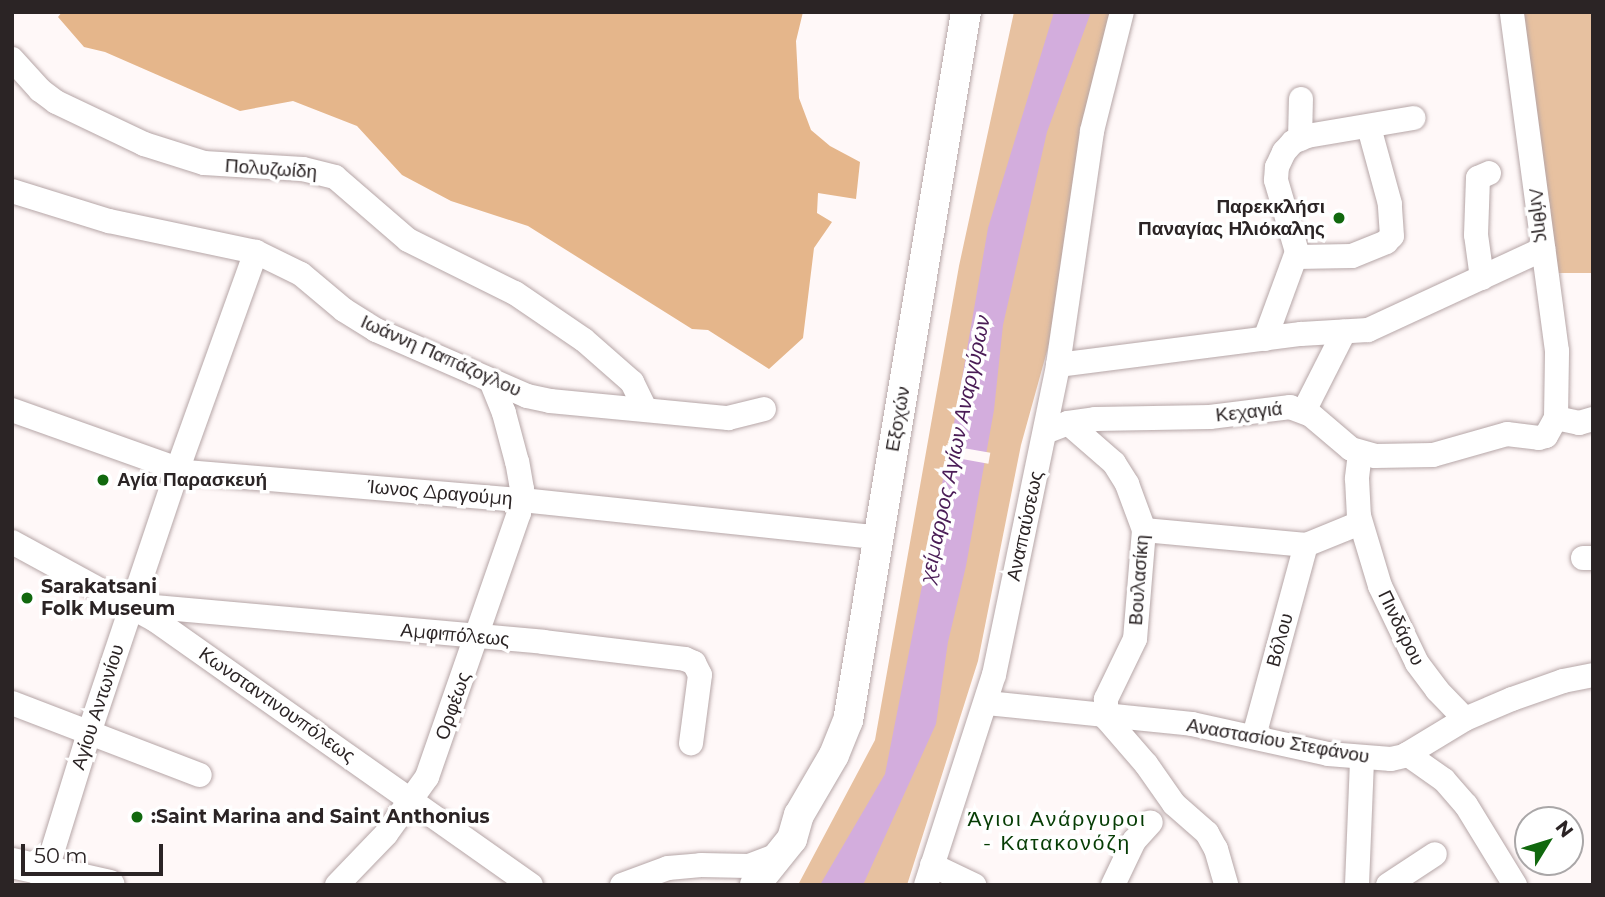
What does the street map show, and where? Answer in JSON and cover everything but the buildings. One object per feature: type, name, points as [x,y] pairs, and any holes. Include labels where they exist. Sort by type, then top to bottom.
[{"type":"main road","name":"Εξοχών","points":[[799,815],[834,755],[845,729],[966,12]]},
{"type":"main road","points":[[745,878],[783,853],[792,839],[799,815]]},
{"type":"main road","points":[[745,878],[799,815]]},
{"type":"main road","points":[[12,863],[44,878],[110,885]]},
{"type":"street","name":"Αναπαύσεως","points":[[929,875],[987,704],[1056,428],[1058,365],[1092,131],[1122,12]]},
{"type":"street","name":"Λήθης","points":[[1511,12],[1557,351],[1556,418]]},
{"type":"street","name":"Πολυζωίδη","points":[[12,59],[40,90],[56,102],[144,144],[204,163],[303,169],[334,177],[408,240],[515,293],[583,340],[626,376],[645,409]]},
{"type":"street","points":[[1300,139],[1301,99]]},
{"type":"street","points":[[1265,339],[1271,316],[1296,257],[1296,242],[1284,213],[1276,173],[1284,152],[1300,139],[1413,118]]},
{"type":"street","points":[[1296,257],[1352,256],[1386,242],[1392,236],[1390,204],[1369,127]]},
{"type":"street","points":[[1482,278],[1476,235],[1478,178],[1489,173]]},
{"type":"street","name":"Ιωάννη Παπάζογλου","points":[[12,191],[119,224],[256,252],[301,274],[376,330],[491,381],[541,399],[728,418],[764,409]]},
{"type":"street","points":[[1058,365],[1380,326],[1543,249]]},
{"type":"street","name":"Αγίου Αντωνίου","points":[[44,878],[89,733],[177,471],[256,252]]},
{"type":"street","points":[[1304,411],[1344,332]]},
{"type":"street","name":"Ορφέως","points":[[337,885],[413,800],[436,754],[522,500],[511,434],[491,381]]},
{"type":"street","name":"Κεχαγιά","points":[[1056,428],[1104,418],[1210,417],[1288,407],[1304,411],[1347,447],[1360,453],[1385,457],[1422,456],[1455,450],[1507,434],[1543,438],[1552,430],[1556,418]]},
{"type":"street","name":"Ίωνος Δραγούμη","points":[[12,410],[177,471],[522,500],[877,537]]},
{"type":"street","points":[[1556,418],[1579,424],[1593,419]]},
{"type":"street","name":"Βουλασίκη","points":[[1056,428],[1114,463],[1127,484],[1144,530],[1135,639],[1108,695],[1105,715]]},
{"type":"street","name":"Πινδάρου","points":[[1360,453],[1357,478],[1360,523],[1376,575],[1406,645],[1437,690],[1465,719]]},
{"type":"street","points":[[1144,530],[1306,545],[1360,523]]},
{"type":"street","name":"Κωνσταντινουπόλεως","points":[[12,542],[132,605],[188,642],[531,885]]},
{"type":"street","name":"Βόλου","points":[[1254,736],[1306,545]]},
{"type":"street","name":"Αμφιπόλεως","points":[[132,605],[476,637],[690,661],[696,665],[700,675],[691,743]]},
{"type":"street","points":[[188,642],[196,612]]},
{"type":"street","name":"Αναστασίου Στεφάνου","points":[[987,704],[1192,724],[1309,750],[1362,758],[1395,758],[1407,754],[1465,719],[1542,688],[1593,675]]},
{"type":"street","points":[[12,703],[200,775]]},
{"type":"street","points":[[1105,715],[1113,729],[1152,771],[1174,804],[1207,833],[1216,849],[1226,885]]},
{"type":"street","points":[[1407,754],[1444,780],[1466,805],[1515,885]]},
{"type":"street","points":[[1357,885],[1362,758]]},
{"type":"street","points":[[1112,885],[1135,841],[1151,822]]},
{"type":"street","points":[[1388,885],[1435,854]]},
{"type":"street","points":[[622,885],[658,870],[745,878]]},
{"type":"street","points":[[929,875],[974,885]]},
{"type":"shaded area","points":[[62,12],[803,12],[796,41],[799,98],[811,130],[830,146],[860,162],[856,199],[818,193],[817,213],[832,222],[814,248],[803,338],[769,369],[708,330],[692,329],[528,226],[451,201],[402,175],[357,126],[293,101],[240,111],[105,52],[84,47],[58,17]]},
{"type":"shaded area","points":[[1014,12],[1114,12],[1052,333],[1021,445],[978,661],[907,885],[798,885],[875,740],[959,266]]},
{"type":"shaded area","points":[[1520,12],[1593,12],[1591,273],[1558,273]]},
{"type":"water","name":"χείμαρρος Αγίων Αναργύρων","points":[[1054,12],[1091,12],[1047,132],[1003,325],[994,410],[966,566],[948,642],[936,724],[863,885],[820,885],[885,774],[956,413],[988,228]]},
{"type":"pier","points":[[946,445],[990,453],[988,464],[944,456]]},
{"type":"place","name":"Παρεκκλήσι Παναγίας Ηλιόκαλης","points":[[1339,218]]},
{"type":"place","name":"Αγία Παρασκευή","points":[[103,480]]},
{"type":"place","name":"Sarakatsani Folk Museum","points":[[27,598]]},
{"type":"place","name":":Saint Marina and Saint Anthonius","points":[[137,817]]},
{"type":"district","name":"Άγιοι Ανάργυροι - Κατακονόζη","points":[[1057,831]]}]
